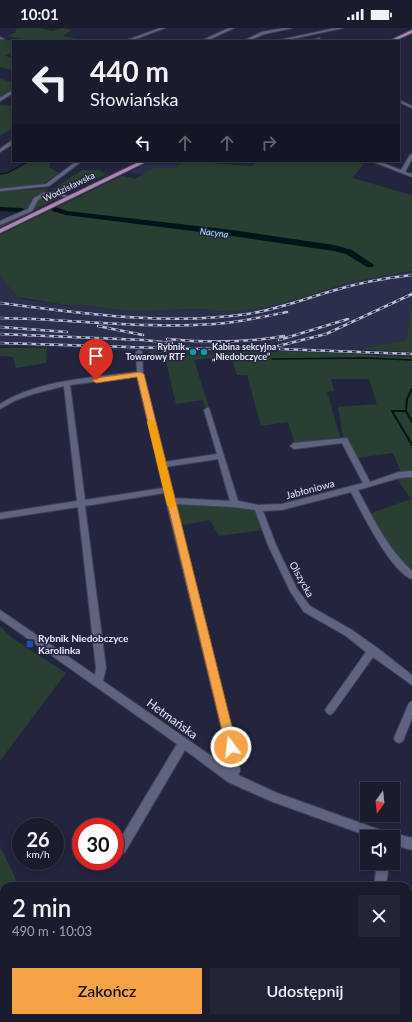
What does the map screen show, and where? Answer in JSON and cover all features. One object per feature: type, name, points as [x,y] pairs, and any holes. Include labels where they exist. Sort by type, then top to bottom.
[{"type":"main road","points":[[393,40],[412,31]]},
{"type":"main road","name":"Wodzisławska","points":[[0,231],[143,162]]},
{"type":"main road","points":[[62,195],[76,194]]},
{"type":"street","points":[[130,40],[163,28]]},
{"type":"street","points":[[205,40],[232,28]]},
{"type":"street","points":[[248,40],[266,33],[290,28]]},
{"type":"street","points":[[281,40],[341,28]]},
{"type":"street","points":[[261,30],[275,40]]},
{"type":"street","points":[[314,40],[319,39]]},
{"type":"street","points":[[0,100],[12,92]]},
{"type":"street","points":[[400,101],[412,106]]},
{"type":"street","points":[[0,151],[12,143]]},
{"type":"street","points":[[402,172],[412,156]]},
{"type":"street","points":[[0,190],[47,185],[79,162]]},
{"type":"street","points":[[376,162],[412,176]]},
{"type":"street","points":[[0,223],[30,210],[35,200],[43,195],[53,192],[68,198]]},
{"type":"street","points":[[57,203],[62,195]]},
{"type":"street","points":[[139,352],[140,374],[161,465],[234,759],[235,771],[232,778]]},
{"type":"street","points":[[0,407],[15,398],[32,392],[67,384],[140,374]]},
{"type":"street","points":[[67,384],[101,668],[98,682]]},
{"type":"street","points":[[207,410],[234,499],[234,504]]},
{"type":"street","points":[[294,446],[344,440],[368,485]]},
{"type":"street","points":[[161,465],[221,456]]},
{"type":"street","name":"Jabłoniowa","points":[[170,501],[234,504],[258,508],[282,507],[368,485],[399,475],[412,474]]},
{"type":"street","points":[[353,488],[380,540],[402,568],[412,576]]},
{"type":"street","points":[[0,516],[168,490]]},
{"type":"street","name":"Olszycka","points":[[258,508],[272,545],[291,585],[307,609],[349,633],[412,681]]},
{"type":"street","name":"Hetmańska","points":[[0,614],[232,778],[277,798],[366,830]]},
{"type":"street","points":[[330,710],[373,650]]},
{"type":"street","points":[[399,738],[412,706]]},
{"type":"street","points":[[124,843],[183,743]]},
{"type":"street","points":[[400,841],[412,844]]},
{"type":"street","points":[[381,882],[382,870]]},
{"type":"shaded area","points":[[151,162],[182,162],[176,168],[153,168],[142,175],[129,172]]},
{"type":"shaded area","points":[[412,271],[412,307],[406,340],[360,349],[361,354],[251,351],[198,355],[168,352],[0,345],[0,276],[17,297],[27,300],[72,306],[85,305],[134,311],[202,309],[228,312],[304,297],[351,282]]},
{"type":"green space","points":[[40,28],[52,31],[62,28],[72,30],[63,36],[84,40],[24,40],[7,36],[15,33],[16,29]]},
{"type":"green space","points":[[0,39],[12,41],[12,53],[4,55],[12,58],[12,70],[0,67]]},
{"type":"green space","points":[[0,79],[12,82],[12,90],[0,98]]},
{"type":"green space","points":[[0,105],[12,106],[12,129],[0,136]]},
{"type":"green space","points":[[29,162],[50,162],[50,168],[59,173],[43,184],[0,189],[0,175],[7,174]]},
{"type":"green space","points":[[182,162],[252,166],[257,162],[365,162],[352,178],[412,195],[412,271],[351,282],[304,297],[261,308],[228,312],[202,309],[134,311],[85,305],[72,306],[17,297],[0,276],[0,235],[122,176],[135,179],[153,168],[176,168]]},
{"type":"green space","points":[[82,170],[98,170],[107,174],[70,191],[52,190]]},
{"type":"green space","points":[[49,189],[34,197],[26,209],[0,208],[0,191]]},
{"type":"green space","points":[[46,195],[54,196],[56,199],[0,228],[0,224],[33,210],[37,201]]},
{"type":"green space","points":[[412,307],[412,352],[359,349],[406,340]]},
{"type":"green space","points":[[0,348],[47,348],[46,363],[16,368],[13,357],[0,356]]},
{"type":"green space","points":[[149,351],[198,355],[251,351],[412,357],[412,472],[401,472],[393,453],[357,458],[343,437],[338,407],[377,404],[369,379],[331,379],[334,391],[327,392],[340,437],[295,444],[288,422],[261,426],[247,375],[237,375],[231,356],[194,360],[209,407],[205,408],[203,400],[176,404],[164,353],[149,353]]},
{"type":"green space","points":[[412,477],[412,572],[393,552],[369,514],[411,499],[397,479]]},
{"type":"green space","points":[[175,503],[218,504],[254,509],[263,530],[219,536],[210,520],[182,525]]},
{"type":"green space","points":[[0,626],[12,638],[66,673],[0,761]]},
{"type":"green space","points":[[0,846],[17,882],[0,882]]},
{"type":"waterway","points":[[0,174],[7,173],[27,162]]},
{"type":"waterway","name":"Nacyna","points":[[0,209],[22,210]]},
{"type":"waterway","name":"Nacyna","points":[[55,209],[66,213],[232,233],[334,248],[349,252],[370,265]]},
{"type":"waterway","points":[[272,359],[367,358],[412,360]]},
{"type":"waterway","points":[[406,411],[407,399],[412,389]]},
{"type":"waterway","points":[[406,411],[392,411],[412,445]]},
{"type":"waterway","points":[[406,411],[412,422]]},
{"type":"railway","points":[[0,303],[124,317],[185,319],[216,317],[258,312],[352,286],[382,279],[412,275]]},
{"type":"railway","points":[[0,343],[193,349],[278,346],[326,334],[412,294]]},
{"type":"railway","points":[[0,318],[135,325],[188,325],[233,322],[287,312]]},
{"type":"railway","points":[[279,340],[348,319]]},
{"type":"railway","points":[[98,326],[143,335]]},
{"type":"railway","points":[[0,327],[67,332]]},
{"type":"railway","points":[[0,334],[144,340],[172,343]]},
{"type":"railway","points":[[167,339],[226,342],[284,336]]},
{"type":"railway","points":[[280,349],[412,354]]},
{"type":"slow traffic","points":[[151,422],[171,505]]},
{"type":"place","name":"Rybnik Towarowy RTF","points":[[193,352]]},
{"type":"place","name":"Kabina sekcyjna „Niedobczyce”","points":[[204,352]]},
{"type":"place","name":"Rybnik Niedobczyce Karolinka","points":[[30,644]]},
{"type":"route","points":[[96,380],[140,374],[231,747]]}]
